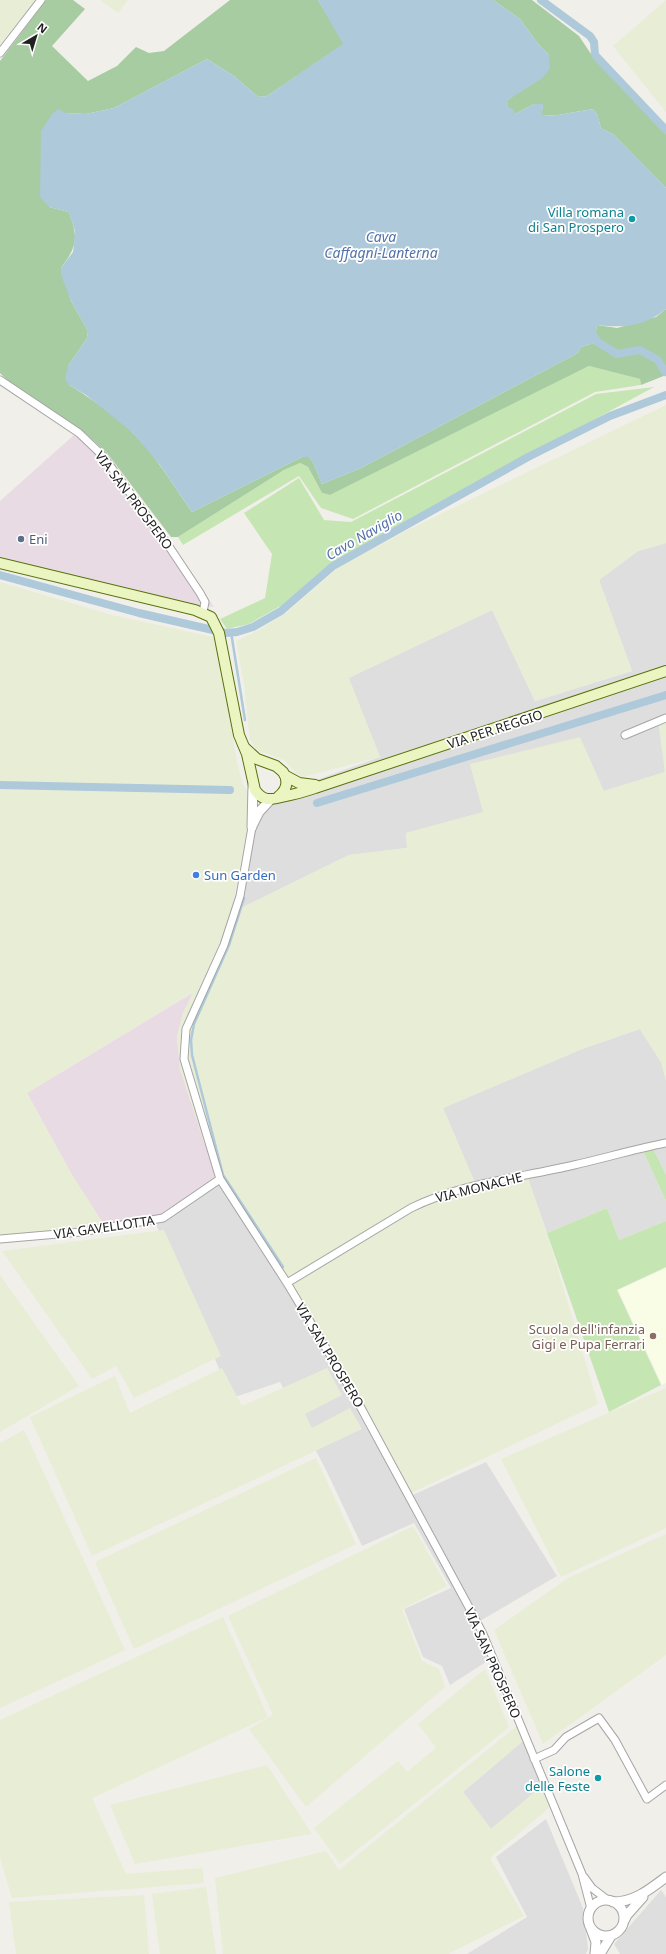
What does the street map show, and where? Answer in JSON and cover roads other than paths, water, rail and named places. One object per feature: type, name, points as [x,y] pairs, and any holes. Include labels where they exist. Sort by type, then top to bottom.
[{"type":"main road","points":[[0,563],[203,612],[214,620],[221,639],[239,735],[244,747],[255,790],[261,797],[275,798],[285,790],[286,776]]},
{"type":"main road","name":"VIA PER REGGIO","points":[[275,798],[308,790],[666,672]]},
{"type":"main road","name":"VIA PER REGGIO","points":[[244,747],[257,758],[280,768],[286,776],[304,785],[323,785]]},
{"type":"main road","points":[[253,782],[256,772],[262,767],[271,765]]},
{"type":"street","points":[[0,53],[41,0]]},
{"type":"street","name":"VIA SAN PROSPERO","points":[[0,380],[79,433],[103,456],[149,517],[195,584],[204,600],[203,612]]},
{"type":"street","points":[[625,735],[666,718]]},
{"type":"street","name":"VIA SAN PROSPERO","points":[[253,782],[252,827],[240,896],[224,945],[186,1028],[184,1059],[220,1179],[287,1283],[369,1421],[483,1634],[582,1874],[591,1909]]},
{"type":"street","name":"VIA SAN PROSPERO","points":[[252,827],[258,812],[275,798]]},
{"type":"street","name":"VIA MONACHE","points":[[287,1283],[411,1208],[433,1198],[473,1186],[574,1165],[666,1143]]},
{"type":"street","name":"VIA GAVELLOTTA","points":[[0,1239],[81,1232],[162,1218],[220,1179]]},
{"type":"street","points":[[534,1759],[554,1750],[566,1737],[599,1718],[615,1740],[647,1799],[666,1785]]},
{"type":"street","name":"VIA SAN PROSPERO","points":[[582,1874],[592,1888],[611,1901]]},
{"type":"street","points":[[595,1954],[596,1942],[588,1919],[591,1909],[601,1901],[623,1902],[634,1900],[666,1877]]},
{"type":"street","points":[[600,1954],[611,1936],[616,1933],[631,1910],[656,1885]]},
{"type":"street","points":[[611,1901],[621,1908],[623,1922]]},
{"type":"street","points":[[591,1929],[600,1935],[611,1936]]},
{"type":"water","name":"Cava Caffagni-Lanterna","points":[[318,0],[493,0],[520,19],[539,45],[549,55],[550,69],[541,79],[508,100],[508,107],[513,109],[515,114],[534,104],[543,104],[542,116],[593,109],[597,114],[601,128],[614,135],[666,188],[666,309],[650,320],[642,323],[625,326],[597,325],[596,332],[600,338],[594,343],[581,347],[578,353],[361,468],[322,484],[313,462],[309,457],[302,457],[192,512],[160,465],[133,433],[86,395],[69,385],[65,379],[68,366],[87,338],[88,331],[71,301],[61,275],[61,268],[73,252],[74,245],[75,231],[69,212],[49,207],[40,197],[41,131],[52,114],[58,109],[66,113],[86,114],[114,108],[207,59],[234,76],[258,97],[267,96],[343,44]]},
{"type":"waterway","points":[[541,0],[590,36],[594,42],[595,55],[666,130]]},
{"type":"waterway","points":[[596,341],[617,354],[640,350],[658,360],[665,372]]},
{"type":"waterway","name":"Cavo Naviglio","points":[[0,575],[139,613],[226,633],[237,632],[253,627],[281,611],[333,566],[528,457],[610,416],[666,395]]},
{"type":"waterway","points":[[231,632],[245,720]]},
{"type":"waterway","points":[[317,803],[666,695]]},
{"type":"waterway","points":[[0,785],[230,790]]},
{"type":"waterway","points":[[244,898],[229,945],[194,1024],[191,1040],[192,1055],[223,1175],[283,1267]]},
{"type":"place","name":"Villa romana di San Prospero","points":[[632,219]]},
{"type":"place","name":"Eni","points":[[21,539]]},
{"type":"place","name":"Sun Garden","points":[[196,875]]},
{"type":"place","name":"Scuola dell'infanzia Gigi e Pupa Ferrari","points":[[653,1336]]},
{"type":"place","name":"Salone delle Feste","points":[[598,1778]]}]
